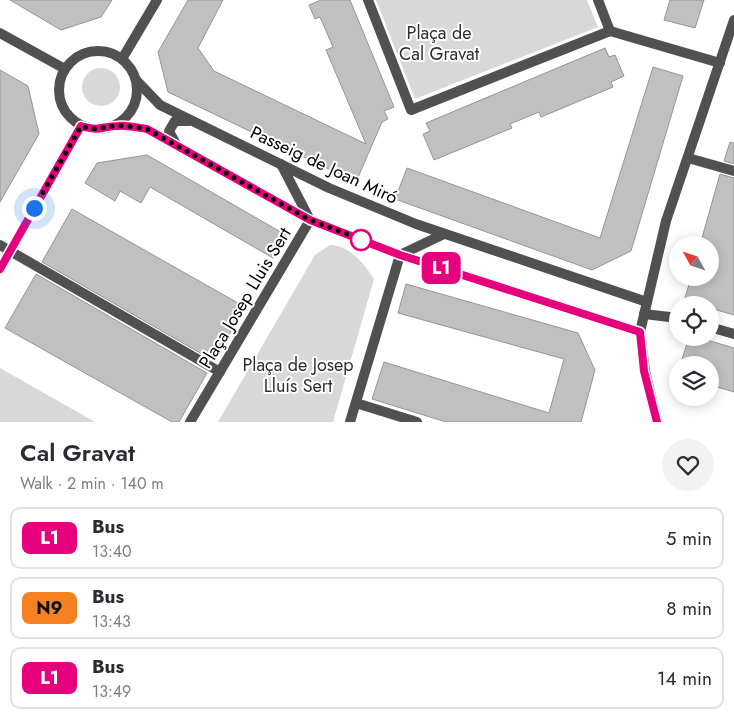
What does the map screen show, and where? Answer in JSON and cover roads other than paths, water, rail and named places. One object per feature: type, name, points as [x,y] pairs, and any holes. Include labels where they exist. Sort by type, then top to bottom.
[{"type":"street","points":[[136,80],[138,94],[134,106],[127,117],[116,125],[104,129],[92,129],[81,126],[70,118],[63,107],[59,94],[60,82],[65,69],[82,54],[93,51],[113,54],[122,59],[157,0]]},
{"type":"street","points":[[368,0],[412,110],[610,30],[720,63]]},
{"type":"street","points":[[598,0],[610,30]]},
{"type":"street","points":[[657,422],[644,371],[640,332],[666,221],[734,20]]},
{"type":"street","points":[[0,33],[65,69]]},
{"type":"street","name":"Passeig de Joan Miró","points":[[122,59],[133,72],[136,80],[160,105],[338,192],[444,234],[647,302]]},
{"type":"street","points":[[177,146],[169,131],[175,121],[193,121]]},
{"type":"street","points":[[116,125],[147,129],[310,220],[400,255],[640,332]]},
{"type":"street","points":[[0,269],[81,126]]},
{"type":"street","points":[[688,158],[734,171]]},
{"type":"street","name":"Plaça Josep Lluis Sert","points":[[190,422],[310,220],[281,164]]},
{"type":"street","points":[[350,422],[400,255],[444,234]]},
{"type":"street","points":[[0,245],[220,372]]},
{"type":"street","points":[[644,314],[669,317]]},
{"type":"street","points":[[719,330],[734,334]]},
{"type":"street","points":[[356,403],[416,422]]},
{"type":"park label","name":"Plaça de Cal Gravat","points":[[439,43]]},
{"type":"park label","name":"Plaça de Josep Lluís Sert","points":[[298,375]]}]
